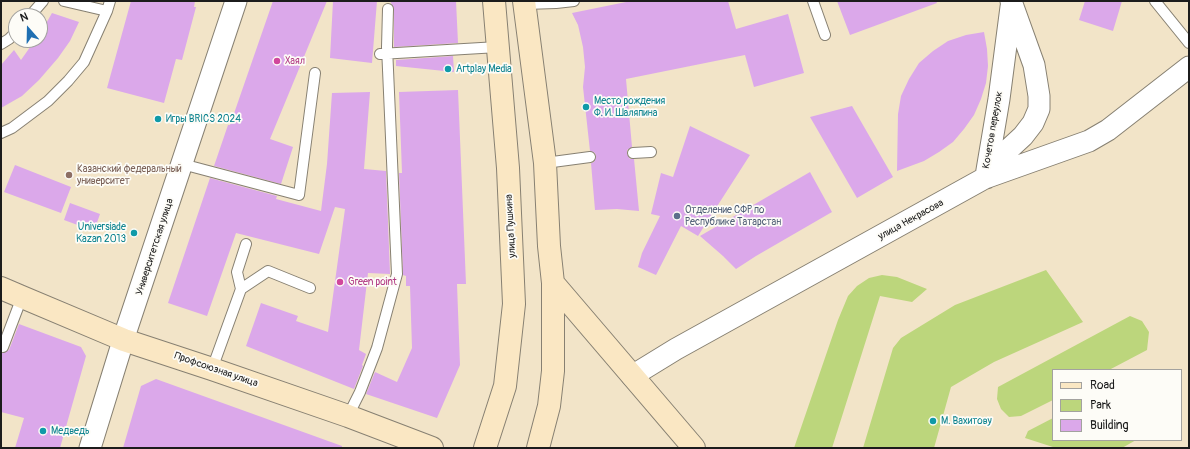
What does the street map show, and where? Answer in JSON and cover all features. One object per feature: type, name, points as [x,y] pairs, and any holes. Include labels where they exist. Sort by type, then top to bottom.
[{"type":"main road","name":"улица Пушкина","points":[[485,448],[505,386],[514,304],[508,168],[494,1]]},
{"type":"main road","points":[[524,2],[545,163],[549,246],[553,283],[552,371],[549,406],[538,448]]},
{"type":"main road","points":[[553,283],[694,448]]},
{"type":"main road","name":"Профсоюзная улица","points":[[1,288],[124,340],[348,416],[432,448]]},
{"type":"street","name":"Университетская улица","points":[[90,448],[124,340],[236,1]]},
{"type":"street","name":"Кочетов переулок","points":[[985,178],[1033,123],[1038,109],[1039,96],[1034,65],[1011,2]]},
{"type":"street","name":"Кочетов переулок","points":[[985,178],[999,99],[1011,2]]},
{"type":"street","name":"улица Некрасова","points":[[632,376],[676,349],[985,178],[1089,141],[1108,130],[1189,67]]},
{"type":"lane","points":[[1,132],[12,128],[31,114],[48,101],[68,81],[84,62],[109,6],[64,1]]},
{"type":"lane","points":[[524,2],[556,3],[574,1]]},
{"type":"lane","points":[[813,1],[824,35]]},
{"type":"lane","points":[[1155,1],[1189,43]]},
{"type":"lane","points":[[348,416],[360,392],[377,348],[397,274],[384,53],[388,9]]},
{"type":"lane","points":[[384,53],[498,47]]},
{"type":"lane","points":[[182,164],[299,195],[315,73]]},
{"type":"lane","points":[[633,153],[651,152]]},
{"type":"lane","points":[[545,163],[590,157]]},
{"type":"lane","points":[[212,369],[241,289],[237,272],[246,244]]},
{"type":"lane","points":[[241,289],[268,271],[310,288]]},
{"type":"lane","points":[[3,347],[22,297]]},
{"type":"green space","points":[[1046,270],[1083,322],[994,362],[951,387],[934,448],[863,448],[893,348],[901,338],[955,305]]},
{"type":"green space","points":[[882,275],[897,277],[927,289],[912,302],[880,296],[832,448],[794,448],[838,320],[848,296],[857,286],[869,278]]},
{"type":"green space","points":[[1130,316],[1142,321],[1149,332],[1147,350],[1111,369],[1052,369],[1052,400],[1021,416],[1009,417],[1001,409],[997,399],[998,387]]},
{"type":"green space","points":[[1052,419],[1052,441],[1134,441],[1122,448],[1056,448],[1025,438],[1028,431]]},
{"type":"building","points":[[131,1],[195,1],[194,7],[196,7],[182,60],[176,59],[164,103],[107,88]]},
{"type":"building","name":"Хаял","points":[[273,1],[327,1],[270,139],[293,147],[281,184],[214,166],[228,125],[230,125]]},
{"type":"building","points":[[333,1],[377,1],[372,63],[330,58]]},
{"type":"building","points":[[390,1],[456,1],[458,43],[394,47],[394,9]]},
{"type":"building","points":[[631,1],[728,1],[736,29],[788,14],[804,73],[754,87],[745,55],[626,79],[632,147],[627,150],[627,154],[630,159],[634,159],[639,211],[617,209],[595,210],[591,163],[594,162],[596,157],[595,153],[590,151],[583,87],[585,67],[583,47],[578,25],[572,13]]},
{"type":"building","points":[[837,1],[936,1],[937,3],[850,35]]},
{"type":"building","points":[[1085,1],[1122,1],[1113,31],[1079,20]]},
{"type":"building","points":[[52,13],[79,22],[70,41],[39,80],[22,96],[1,108],[1,65],[14,50],[21,60],[29,48],[48,48],[48,20]]},
{"type":"building","points":[[984,32],[988,66],[986,83],[974,115],[953,142],[924,161],[897,171],[898,114],[901,96],[919,63],[948,41],[966,35]]},
{"type":"building","points":[[453,56],[454,72],[396,66],[396,60]]},
{"type":"building","points":[[458,90],[466,284],[457,284],[460,365],[437,418],[366,394],[375,372],[397,382],[412,348],[410,286],[406,286],[406,276],[403,275],[399,173],[402,173],[399,92]]},
{"type":"building","points":[[370,92],[364,169],[386,171],[390,274],[368,273],[359,350],[366,354],[354,389],[246,346],[261,303],[298,316],[296,321],[328,332],[345,209],[335,207],[319,254],[236,233],[207,316],[168,303],[210,178],[277,196],[276,199],[321,211],[327,164],[332,93]]},
{"type":"building","points":[[852,106],[893,177],[857,198],[810,117]]},
{"type":"building","points":[[690,126],[750,155],[698,236],[681,226],[656,275],[638,267],[642,253],[660,216],[651,214],[661,173],[673,177]]},
{"type":"building","points":[[15,165],[71,187],[61,213],[4,192]]},
{"type":"building","points":[[810,172],[832,212],[736,269],[700,236]]},
{"type":"building","points":[[70,203],[100,214],[94,231],[64,220]]},
{"type":"building","points":[[19,324],[81,347],[86,356],[60,448],[15,448],[24,418],[1,412],[1,353],[9,350]]},
{"type":"building","points":[[156,379],[342,446],[342,448],[123,448],[141,386]]},
{"type":"place","name":"Хаял","points":[[277,61]]},
{"type":"place","name":"Artplay Media","points":[[448,69]]},
{"type":"place","name":"Место рождения Ф. И. Шаляпина","points":[[586,107]]},
{"type":"place","name":"Игры BRICS 2024","points":[[158,119]]},
{"type":"place","name":"Казанский федеральный университет","points":[[69,175]]},
{"type":"place","name":"Отделение СФР по Республике Татарстан","points":[[677,216]]},
{"type":"place","name":"Universiade Kazan 2013","points":[[134,233]]},
{"type":"place","name":"Green point","points":[[340,282]]},
{"type":"place","name":"М. Вахитову","points":[[933,421]]},
{"type":"place","name":"Медведь","points":[[43,431]]}]
